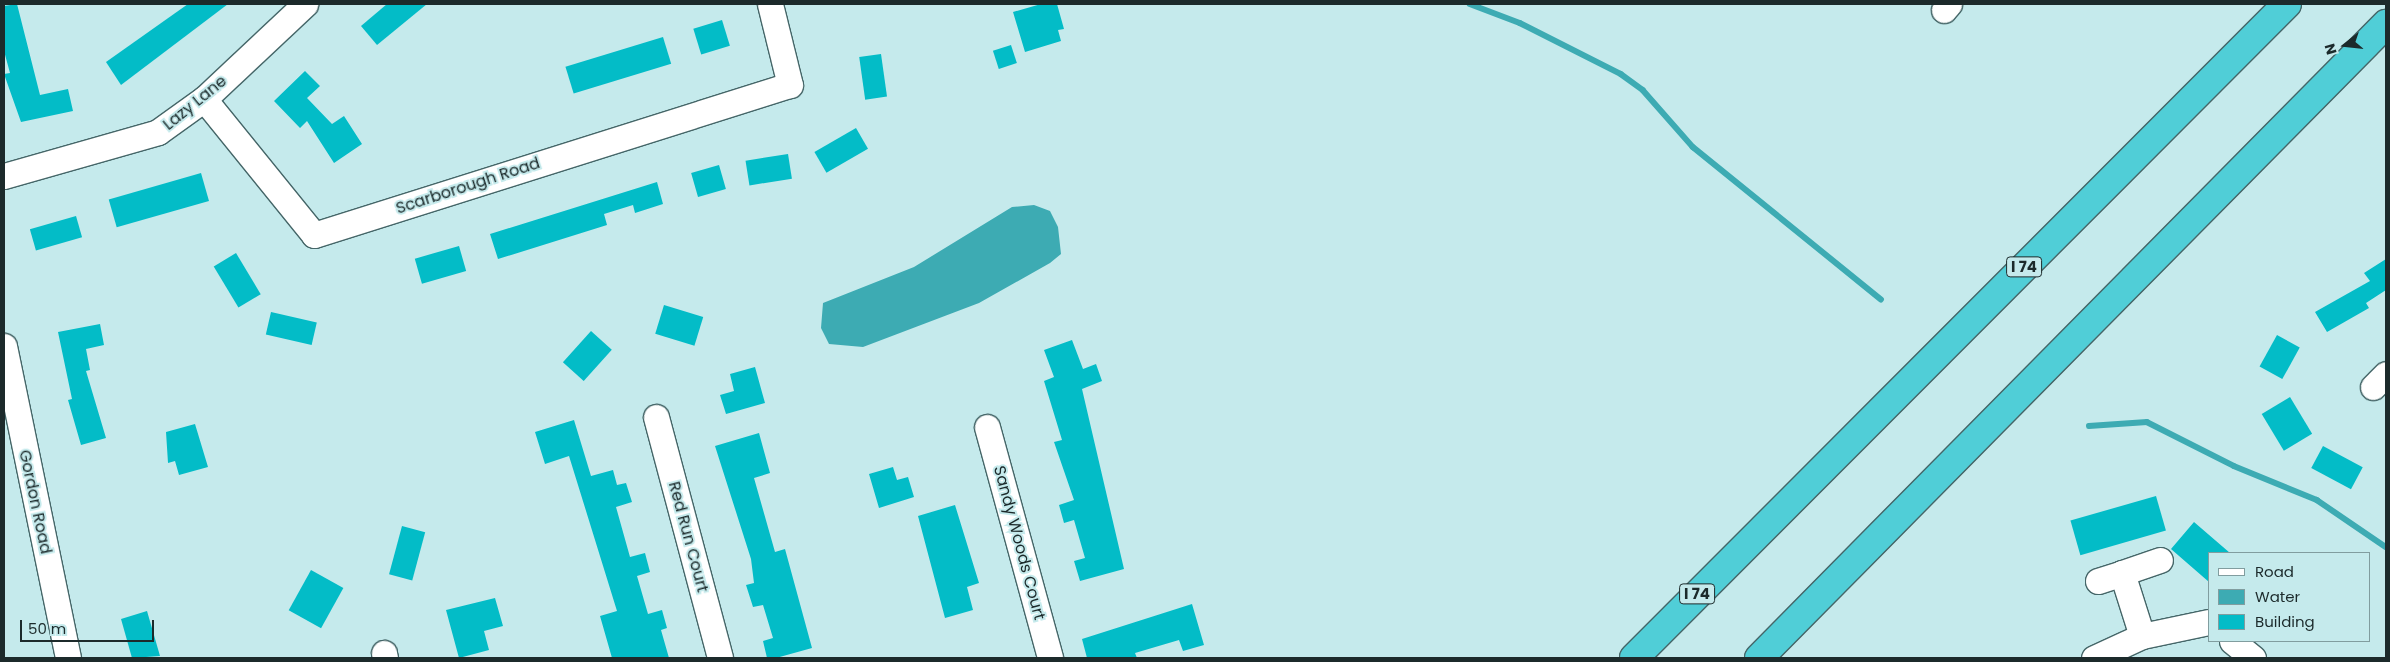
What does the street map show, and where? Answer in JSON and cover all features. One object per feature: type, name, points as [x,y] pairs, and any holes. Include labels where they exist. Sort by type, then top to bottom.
[{"type":"highway","name":"I 74","points":[[1634,658],[2287,4]]},
{"type":"highway","points":[[1759,658],[2386,24]]},
{"type":"highway","points":[[1615,658],[1760,530]]},
{"type":"street","name":"Lazy Lane","points":[[4,176],[158,132],[204,99],[305,4]]},
{"type":"street","name":"Scarborough Road","points":[[204,99],[314,235],[790,85],[770,4]]},
{"type":"street","name":"Gordon Road","points":[[4,346],[68,658]]},
{"type":"street","name":"Red Run Court","points":[[656,417],[720,658]]},
{"type":"street","name":"Sandy Woods Court","points":[[987,427],[1050,658]]},
{"type":"street","points":[[2098,581],[2160,560]]},
{"type":"street","points":[[2122,573],[2142,636]]},
{"type":"street","points":[[2094,658],[2142,636],[2208,622]]},
{"type":"street","points":[[2233,642],[2253,658]]},
{"type":"water","points":[[1034,205],[1050,211],[1058,227],[1061,254],[1050,263],[979,303],[863,347],[829,344],[821,328],[823,303],[914,267],[1012,207]]},
{"type":"building","points":[[17,4],[40,95],[68,89],[73,111],[21,122],[4,74],[10,73],[4,51],[4,6]]},
{"type":"building","points":[[188,4],[228,4],[121,85],[106,62]]},
{"type":"building","points":[[387,4],[427,4],[377,45],[361,26]]},
{"type":"building","points":[[1041,4],[1057,4],[1064,29],[1058,30],[1061,41],[1025,52],[1013,12]]},
{"type":"building","points":[[722,20],[730,46],[701,55],[693,29]]},
{"type":"building","points":[[663,37],[671,64],[574,94],[565,67]]},
{"type":"building","points":[[1011,45],[1017,63],[999,69],[993,51]]},
{"type":"building","points":[[881,54],[887,97],[865,100],[859,57]]},
{"type":"building","points":[[305,71],[320,86],[307,98],[332,124],[344,116],[362,144],[334,163],[307,121],[300,128],[274,101]]},
{"type":"building","points":[[856,128],[868,149],[826,173],[814,152]]},
{"type":"building","points":[[788,154],[792,179],[749,185],[746,161]]},
{"type":"building","points":[[719,165],[726,189],[698,197],[691,173]]},
{"type":"building","points":[[201,173],[209,201],[117,227],[109,199]]},
{"type":"building","points":[[657,182],[663,204],[635,213],[633,205],[604,214],[607,225],[498,259],[490,234]]},
{"type":"building","points":[[76,216],[82,237],[36,250],[30,229]]},
{"type":"building","points":[[459,246],[466,271],[422,284],[415,259]]},
{"type":"building","points":[[236,253],[261,294],[238,308],[214,266]]},
{"type":"building","points":[[2386,259],[2386,290],[2366,303],[2369,308],[2327,332],[2315,312],[2370,281],[2364,273]]},
{"type":"building","points":[[664,305],[703,317],[694,346],[655,334]]},
{"type":"building","points":[[271,312],[317,323],[312,345],[266,334]]},
{"type":"building","points":[[100,324],[104,345],[86,349],[90,370],[86,371],[106,438],[81,445],[68,400],[72,399],[58,332]]},
{"type":"building","points":[[591,331],[612,350],[584,381],[563,362]]},
{"type":"building","points":[[2277,335],[2300,348],[2282,379],[2260,366]]},
{"type":"building","points":[[1072,340],[1083,369],[1096,364],[1102,381],[1082,389],[1124,569],[1080,581],[1074,561],[1085,558],[1074,520],[1064,523],[1059,505],[1074,500],[1054,442],[1062,440],[1044,381],[1054,377],[1044,350]]},
{"type":"building","points":[[755,367],[765,403],[726,414],[720,395],[734,391],[730,374]]},
{"type":"building","points":[[2290,397],[2312,434],[2284,451],[2262,414]]},
{"type":"building","points":[[574,420],[591,476],[613,470],[617,485],[626,483],[632,502],[616,507],[630,557],[645,553],[650,572],[637,576],[648,614],[662,610],[667,628],[661,630],[669,658],[612,658],[600,616],[617,611],[569,456],[545,464],[535,432]]},
{"type":"building","points":[[195,424],[208,467],[179,475],[175,461],[168,463],[166,432]]},
{"type":"building","points":[[759,433],[770,473],[754,478],[775,552],[785,549],[812,648],[776,658],[767,658],[763,641],[773,638],[763,605],[753,607],[746,585],[754,583],[751,559],[715,446]]},
{"type":"building","points":[[2323,446],[2363,467],[2351,489],[2311,468]]},
{"type":"building","points":[[893,467],[897,480],[908,477],[914,497],[879,508],[869,474]]},
{"type":"building","points":[[2156,496],[2166,531],[2080,555],[2070,521]]},
{"type":"building","points":[[955,505],[979,583],[967,587],[973,610],[945,618],[918,516]]},
{"type":"building","points":[[2194,522],[2229,552],[2208,552],[2208,581],[2171,549]]},
{"type":"building","points":[[402,526],[425,532],[412,581],[389,574]]},
{"type":"building","points":[[311,570],[343,588],[321,628],[289,610]]},
{"type":"building","points":[[495,598],[503,626],[484,631],[489,650],[459,658],[446,610]]},
{"type":"building","points":[[1192,604],[1204,645],[1183,651],[1179,640],[1135,653],[1137,658],[1087,658],[1082,639]]},
{"type":"building","points":[[147,611],[160,656],[132,658],[121,619]]},
{"type":"waterway","points":[[1470,4],[1520,23],[1621,74],[1643,90],[1693,147],[1881,299]]},
{"type":"waterway","points":[[2089,426],[2147,422],[2234,466],[2317,500],[2386,547]]}]
